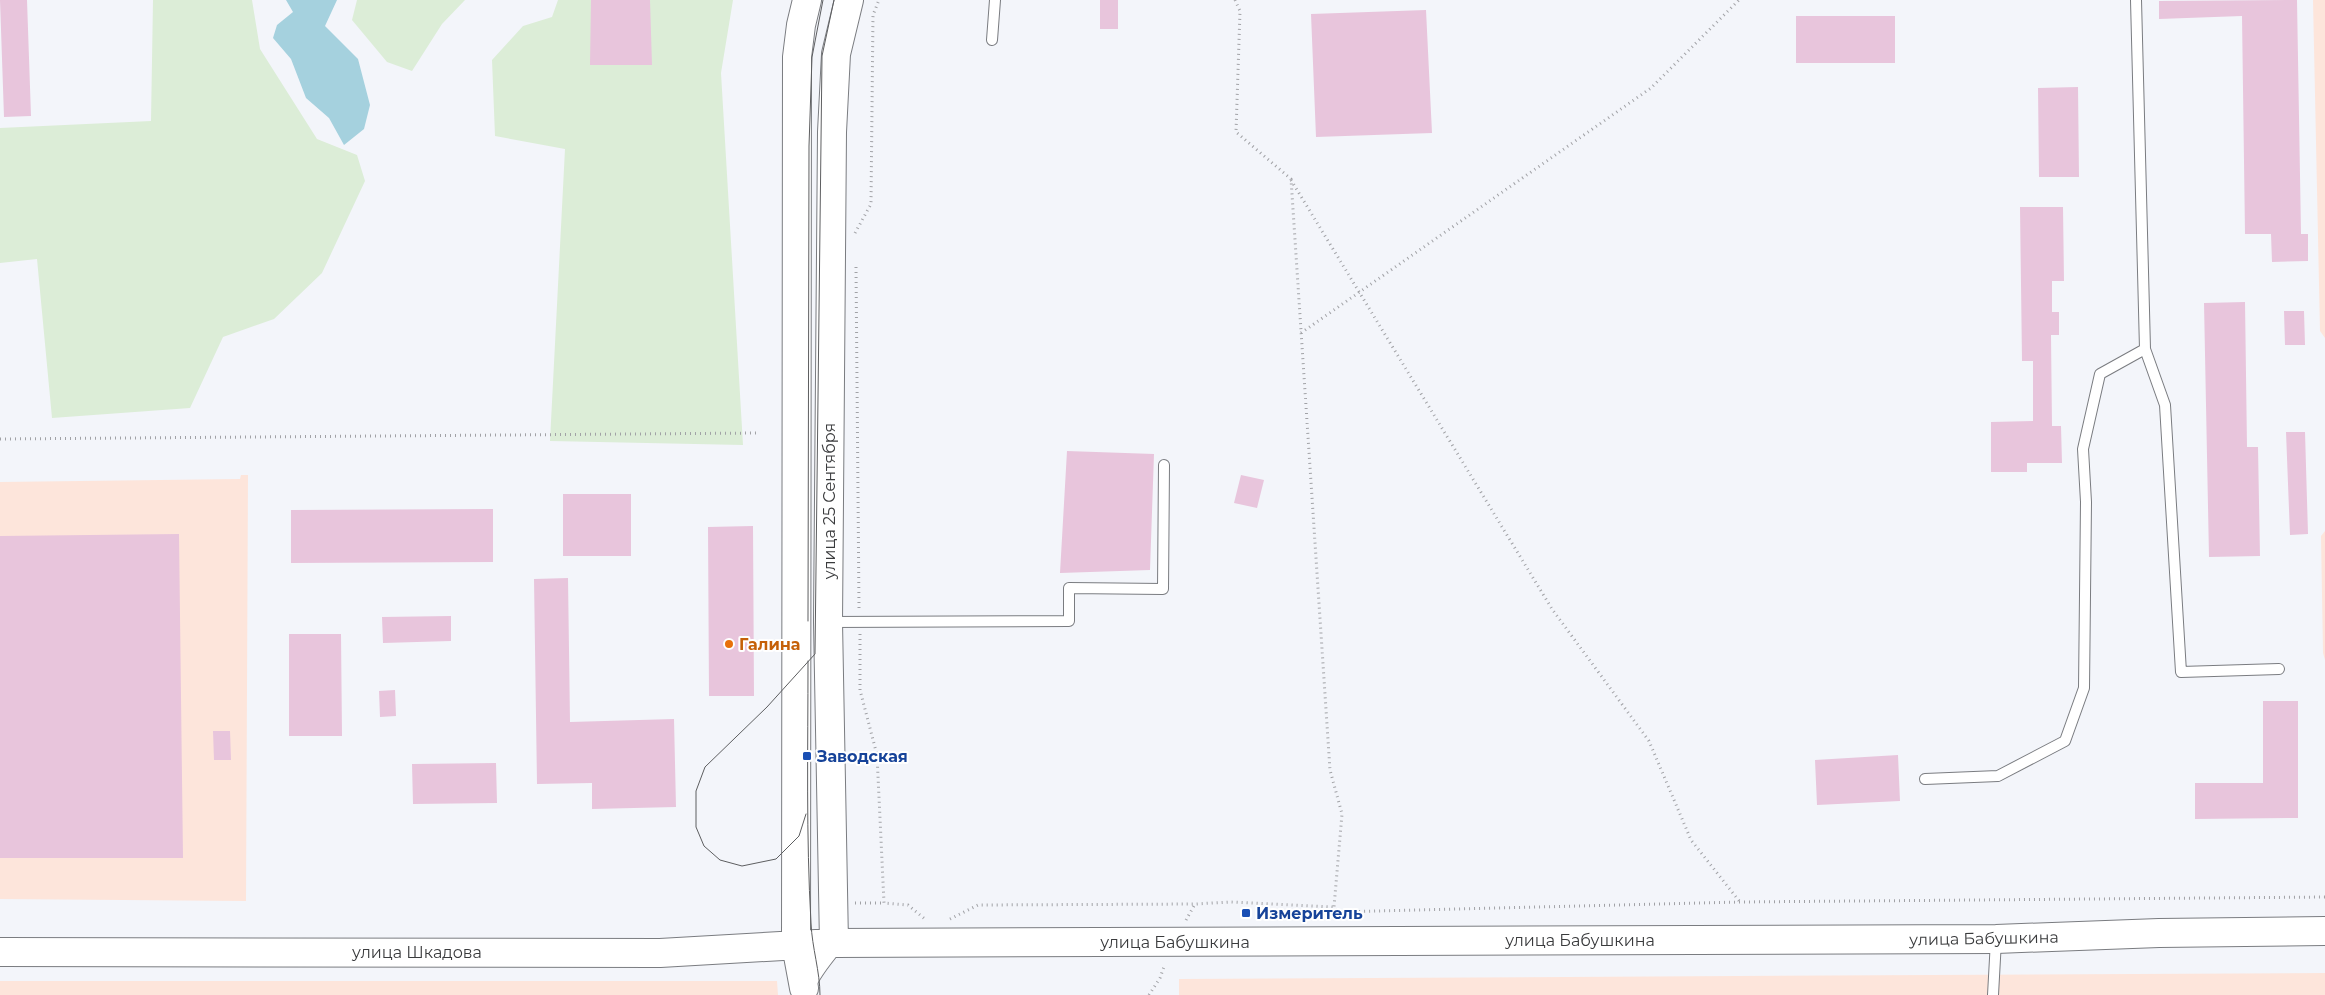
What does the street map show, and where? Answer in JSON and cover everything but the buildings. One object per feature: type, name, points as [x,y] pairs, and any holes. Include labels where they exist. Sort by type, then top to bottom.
[{"type":"main road","points":[[804,992],[796,945],[797,57],[807,0]]},
{"type":"main road","name":"улица 25 Сентября","points":[[834,943],[828,622],[832,132],[836,54],[849,0]]},
{"type":"main road","name":"улица Бабушкина","points":[[834,943],[1996,939],[2158,933],[2325,931]]},
{"type":"main road","name":"улица Шкадова","points":[[0,952],[660,953],[834,943]]},
{"type":"street","points":[[804,992],[818,965],[834,943]]},
{"type":"lane","points":[[992,40],[994,0]]},
{"type":"lane","points":[[2136,0],[2145,349],[2165,405],[2181,672],[2279,669]]},
{"type":"lane","points":[[1925,779],[1998,776],[2065,740],[2084,688],[2086,502],[2083,449],[2100,374],[2145,349]]},
{"type":"lane","points":[[828,622],[1069,621],[1069,588],[1163,589],[1164,465]]},
{"type":"lane","points":[[1993,995],[1996,939]]},
{"type":"path","points":[[856,240],[856,230],[870,204],[873,15],[879,0]]},
{"type":"path","points":[[1235,0],[1240,11],[1236,132],[1291,179],[1552,609],[1649,741],[1691,840],[1740,902]]},
{"type":"path","points":[[1301,333],[1651,88],[1739,0]]},
{"type":"path","points":[[1291,179],[1330,770],[1342,814],[1334,907],[1338,912],[1740,902],[2325,897]]},
{"type":"path","points":[[856,260],[860,690],[877,755],[884,903]]},
{"type":"path","points":[[0,439],[758,433]]},
{"type":"path","points":[[943,919],[952,919],[978,904],[1186,904],[1230,902],[1334,907]]},
{"type":"path","points":[[855,903],[908,905],[927,920],[935,920]]},
{"type":"shaded area","points":[[2313,0],[2325,0],[2325,338],[2320,331]]},
{"type":"shaded area","points":[[241,475],[248,475],[246,901],[0,899],[0,482],[240,479]]},
{"type":"shaded area","points":[[2325,531],[2325,660],[2323,653],[2321,536]]},
{"type":"shaded area","points":[[2325,973],[2325,995],[1179,995],[1179,979]]},
{"type":"shaded area","points":[[0,981],[777,981],[778,995],[0,995]]},
{"type":"green space","points":[[153,0],[252,0],[260,49],[317,139],[357,155],[365,181],[322,273],[274,319],[223,337],[190,408],[52,418],[37,259],[0,263],[0,128],[151,121]]},
{"type":"green space","points":[[357,0],[465,0],[442,24],[412,71],[387,62],[352,20]]},
{"type":"green space","points":[[558,0],[733,0],[721,73],[743,445],[550,441],[565,149],[495,136],[492,60],[523,26],[552,17]]},
{"type":"water","points":[[286,0],[337,0],[325,26],[358,59],[370,105],[364,129],[344,145],[329,118],[306,98],[291,59],[273,38],[277,25],[293,12]]},
{"type":"tram line","points":[[808,621],[809,146],[812,57],[823,0]]},
{"type":"tram line","points":[[806,814],[799,836],[776,859],[742,866],[720,860],[704,846],[696,827],[696,791],[705,767],[767,707],[815,654],[822,56],[834,0]]},
{"type":"tram line","points":[[808,661],[809,890],[820,995]]},
{"type":"place","name":"Галина","points":[[729,644]]},
{"type":"place","name":"Заводская","points":[[807,756]]},
{"type":"place","name":"Измеритель","points":[[1246,913]]}]
